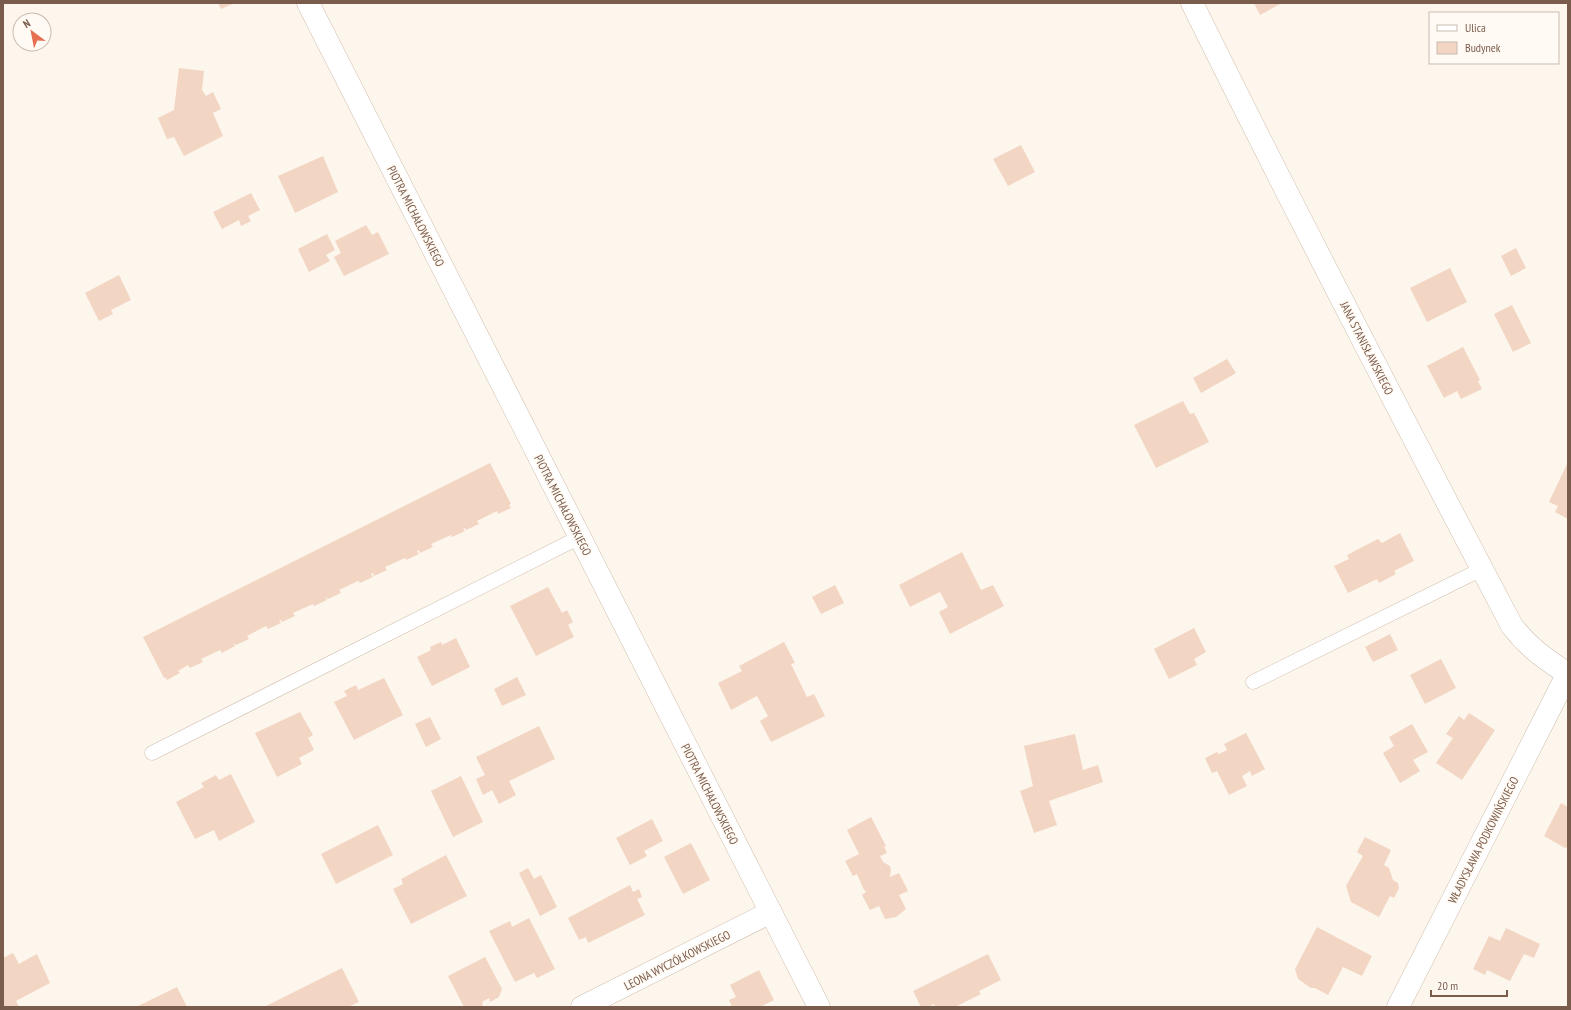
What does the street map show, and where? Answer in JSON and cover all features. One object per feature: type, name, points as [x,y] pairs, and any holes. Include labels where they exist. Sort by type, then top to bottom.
[{"type":"street","name":"PIOTRA MICHAŁOWSKIEGO","points":[[308,3],[701,778],[772,912],[819,1007]]},
{"type":"street","name":"JANA STANISŁAWSKIEGO","points":[[1192,3],[1360,336],[1512,626],[1524,642],[1541,656],[1568,673]]},
{"type":"street","name":"WŁADYSŁAWA PODKOWIŃSKIEGO","points":[[1398,1007],[1568,673]]},
{"type":"street","name":"LEONA WYCZÓŁKOWSKIEGO","points":[[582,1007],[772,912]]},
{"type":"lane","points":[[152,753],[580,537]]},
{"type":"lane","points":[[1253,682],[1482,569]]},
{"type":"building","points":[[218,3],[235,3],[221,9]]},
{"type":"building","points":[[1254,3],[1282,3],[1260,15]]},
{"type":"building","points":[[179,68],[204,71],[202,90],[206,96],[213,92],[221,109],[213,113],[223,136],[184,156],[174,137],[167,139],[158,118],[174,110]]},
{"type":"building","points":[[1021,145],[1035,172],[1008,186],[993,159]]},
{"type":"building","points":[[323,156],[338,192],[295,213],[278,176]]},
{"type":"building","points":[[251,193],[260,210],[248,216],[251,221],[241,226],[239,220],[222,229],[213,212]]},
{"type":"building","points":[[366,225],[372,235],[378,232],[389,254],[344,276],[334,257],[341,253],[335,241]]},
{"type":"building","points":[[327,234],[335,250],[326,255],[330,261],[309,272],[298,249]]},
{"type":"building","points":[[1516,248],[1526,268],[1511,276],[1501,256]]},
{"type":"building","points":[[1450,268],[1467,302],[1427,322],[1410,288]]},
{"type":"building","points":[[119,275],[131,300],[111,310],[113,314],[99,321],[85,293]]},
{"type":"building","points":[[1512,305],[1531,343],[1513,352],[1494,314]]},
{"type":"building","points":[[1463,347],[1480,380],[1478,381],[1482,389],[1461,399],[1457,391],[1444,398],[1427,366]]},
{"type":"building","points":[[1227,359],[1236,373],[1201,393],[1193,378]]},
{"type":"building","points":[[1183,401],[1190,414],[1194,413],[1209,442],[1156,468],[1134,425]]},
{"type":"building","points":[[1568,462],[1568,519],[1555,512],[1558,506],[1549,502]]},
{"type":"building","points":[[490,463],[511,504],[509,505],[511,508],[498,514],[497,511],[477,521],[479,524],[466,530],[465,528],[463,529],[465,531],[452,537],[451,535],[431,544],[433,547],[420,553],[419,550],[417,551],[419,554],[406,560],[405,558],[385,567],[387,570],[374,576],[373,573],[371,574],[373,577],[360,583],[358,581],[339,590],[341,593],[328,599],[325,597],[327,600],[314,606],[313,604],[293,613],[295,616],[282,622],[279,620],[281,623],[268,629],[266,626],[247,636],[249,639],[236,645],[233,643],[235,646],[222,653],[220,650],[201,659],[203,662],[190,668],[188,665],[178,671],[180,673],[167,680],[165,677],[164,678],[143,637]]},
{"type":"building","points":[[1400,533],[1414,561],[1394,571],[1396,574],[1379,583],[1377,579],[1348,593],[1334,566],[1349,559],[1347,555],[1378,539],[1382,543]]},
{"type":"building","points":[[962,552],[981,590],[993,585],[1004,606],[950,634],[939,612],[948,607],[940,592],[910,607],[899,585]]},
{"type":"building","points":[[835,585],[844,603],[821,614],[812,597]]},
{"type":"building","points":[[548,587],[562,613],[567,610],[573,622],[568,625],[574,637],[536,656],[510,606]]},
{"type":"building","points":[[1194,628],[1206,652],[1194,659],[1197,665],[1169,679],[1154,649]]},
{"type":"building","points":[[1390,634],[1398,650],[1373,662],[1365,647]]},
{"type":"building","points":[[456,638],[470,667],[432,686],[417,657],[431,650],[430,647],[441,642],[442,645]]},
{"type":"building","points":[[784,642],[795,663],[791,664],[807,697],[814,694],[825,716],[771,742],[760,721],[768,716],[757,696],[731,710],[718,683],[742,671],[739,666]]},
{"type":"building","points":[[1441,659],[1456,688],[1425,704],[1410,675]]},
{"type":"building","points":[[517,677],[526,695],[502,706],[494,689]]},
{"type":"building","points":[[384,678],[403,715],[354,740],[334,702],[347,696],[344,691],[356,685],[358,690]]},
{"type":"building","points":[[300,712],[313,735],[308,738],[314,750],[299,758],[302,764],[277,777],[255,733]]},
{"type":"building","points":[[1469,713],[1495,730],[1462,780],[1436,763],[1453,738],[1446,734],[1459,716],[1464,720]]},
{"type":"building","points":[[430,717],[441,739],[426,747],[415,724]]},
{"type":"building","points":[[1412,724],[1428,752],[1413,760],[1420,771],[1400,783],[1383,753],[1394,746],[1389,737]]},
{"type":"building","points":[[539,726],[555,759],[509,781],[516,795],[499,804],[492,790],[483,795],[476,779],[485,775],[476,757]]},
{"type":"building","points":[[1246,733],[1265,769],[1252,776],[1250,771],[1242,776],[1247,786],[1229,795],[1217,771],[1212,773],[1205,758],[1217,752],[1219,754],[1227,750],[1224,744]]},
{"type":"building","points":[[1075,734],[1083,770],[1098,765],[1103,782],[1049,801],[1057,825],[1034,833],[1020,791],[1033,786],[1024,746]]},
{"type":"building","points":[[231,774],[255,822],[219,841],[214,830],[195,839],[176,802],[204,787],[201,783],[216,775],[219,780]]},
{"type":"building","points":[[461,776],[483,822],[453,837],[431,791]]},
{"type":"building","points":[[1561,803],[1568,807],[1568,847],[1565,848],[1544,836]]},
{"type":"building","points":[[871,817],[886,846],[884,847],[887,853],[880,856],[883,862],[890,866],[890,877],[899,873],[908,891],[899,895],[906,909],[896,917],[885,919],[879,906],[870,910],[862,895],[866,892],[857,874],[853,876],[845,861],[859,854],[847,830]]},
{"type":"building","points":[[652,819],[663,841],[644,851],[647,856],[630,865],[616,838]]},
{"type":"building","points":[[378,825],[393,855],[336,884],[321,854]]},
{"type":"building","points":[[1365,837],[1391,850],[1384,865],[1389,868],[1393,880],[1398,883],[1399,888],[1394,898],[1390,896],[1379,917],[1351,902],[1346,886],[1363,856],[1357,852]]},
{"type":"building","points":[[691,843],[710,880],[683,894],[664,857]]},
{"type":"building","points":[[446,855],[467,896],[411,924],[393,889],[403,884],[401,879]]},
{"type":"building","points":[[528,868],[534,879],[541,875],[557,907],[540,916],[519,873]]},
{"type":"building","points":[[630,885],[633,892],[639,889],[642,897],[637,899],[645,915],[588,943],[586,937],[579,940],[568,918]]},
{"type":"building","points":[[529,918],[555,969],[537,978],[534,973],[515,982],[489,931],[510,921],[512,927]]},
{"type":"building","points":[[1317,927],[1372,956],[1362,976],[1343,967],[1328,995],[1315,988],[1311,988],[1298,979],[1295,969]]},
{"type":"building","points":[[1506,928],[1540,944],[1534,958],[1524,954],[1510,981],[1487,970],[1485,975],[1473,969],[1489,936],[1500,941]]},
{"type":"building","points":[[13,953],[19,964],[37,954],[50,983],[16,1001],[19,1007],[3,1007],[3,958]]},
{"type":"building","points":[[988,954],[1001,980],[979,991],[981,994],[955,1007],[935,1007],[934,1004],[928,1007],[921,1007],[913,991]]},
{"type":"building","points":[[485,957],[502,989],[499,997],[490,1002],[489,998],[482,1002],[483,1005],[480,1007],[464,1007],[448,976]]},
{"type":"building","points":[[342,968],[359,1002],[348,1007],[264,1007]]},
{"type":"building","points":[[759,970],[774,1000],[760,1007],[732,1007],[729,1000],[736,997],[730,985]]},
{"type":"building","points":[[177,987],[187,1007],[136,1007]]}]
